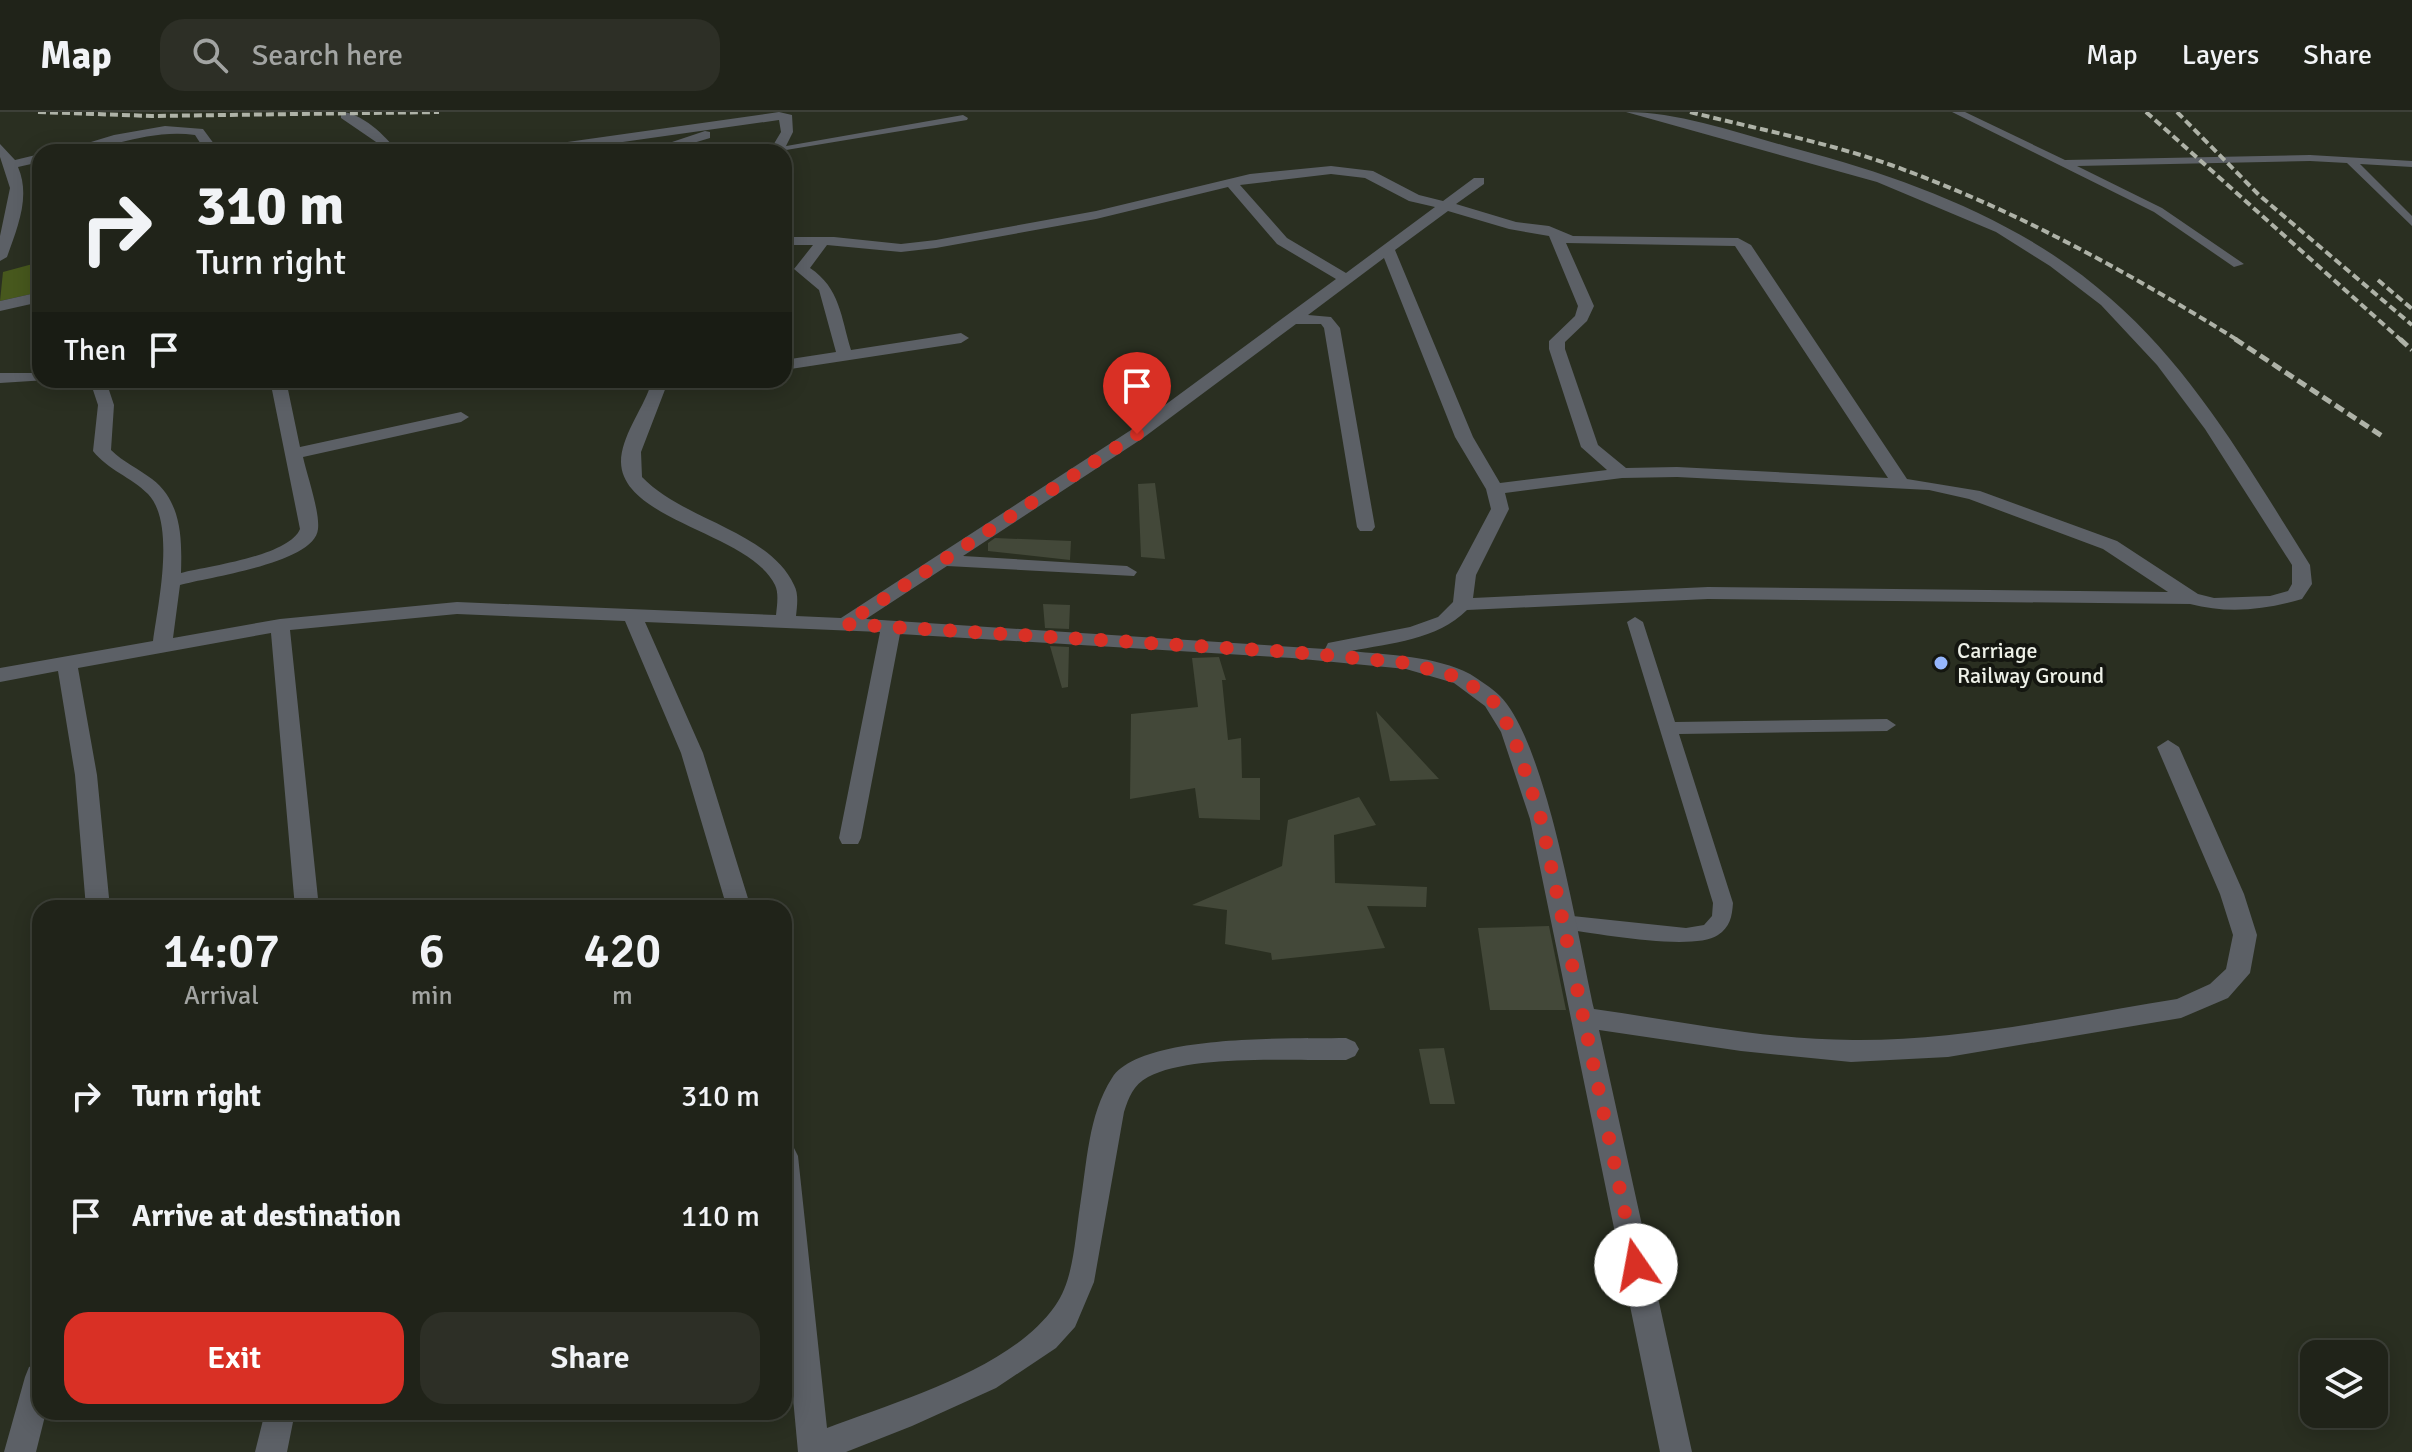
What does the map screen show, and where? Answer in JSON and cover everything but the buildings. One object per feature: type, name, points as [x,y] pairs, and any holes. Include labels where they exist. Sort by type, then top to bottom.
[{"type":"street","points":[[1462,604],[1708,593],[2191,598],[2214,604],[2271,602],[2295,595],[2302,584],[2301,565],[2199,408],[2108,304],[2068,271],[2015,235],[1947,204],[1866,175],[1632,112]]},
{"type":"street","points":[[580,144],[786,113],[787,132],[781,144]]},
{"type":"street","points":[[345,115],[385,144]]},
{"type":"street","points":[[680,144],[695,140],[710,130],[710,125]]},
{"type":"street","points":[[103,144],[175,129],[199,132],[207,144]]},
{"type":"street","points":[[0,148],[14,164],[19,188],[0,257]]},
{"type":"street","points":[[14,164],[32,160]]},
{"type":"street","points":[[792,241],[901,248],[936,244],[1065,221],[1230,182],[1309,171],[1352,171],[1377,178],[1414,198],[1584,242],[1729,241],[1742,245],[1900,482]]},
{"type":"street","points":[[845,624],[1137,434],[1479,181]]},
{"type":"street","points":[[1230,182],[1282,241],[1346,279]]},
{"type":"street","points":[[1554,232],[1586,306],[1582,318],[1557,341],[1557,349],[1590,447],[1622,473]]},
{"type":"street","points":[[821,241],[818,251],[801,269],[821,282],[826,290],[845,357]]},
{"type":"street","points":[[1292,652],[1357,645],[1414,632],[1445,621],[1462,604],[1466,575],[1500,509],[1495,489],[1464,437],[1387,248]]},
{"type":"street","points":[[0,306],[32,299]]},
{"type":"street","points":[[1293,319],[1326,320],[1332,328],[1366,527]]},
{"type":"street","points":[[792,364],[961,338]]},
{"type":"street","points":[[0,378],[32,378]]},
{"type":"street","points":[[101,388],[106,405],[102,451],[116,467],[143,481],[161,498],[169,523],[171,581],[162,646]]},
{"type":"street","points":[[171,581],[285,553],[304,542],[309,529],[280,388]]},
{"type":"street","points":[[657,388],[630,461],[632,477],[651,497],[738,540],[770,563],[786,587],[786,622]]},
{"type":"street","points":[[292,454],[398,428],[461,417]]},
{"type":"street","points":[[1495,489],[1622,473],[1900,482],[1974,495],[2110,545],[2191,598]]},
{"type":"street","points":[[943,560],[1127,572]]},
{"type":"street","points":[[0,675],[280,625],[457,608],[845,624],[1292,652],[1407,663],[1461,678],[1493,701],[1512,732],[1541,819],[1676,1452]]},
{"type":"street","points":[[632,615],[692,753],[737,900]]},
{"type":"street","points":[[280,625],[306,900]]},
{"type":"street","points":[[850,838],[891,627]]},
{"type":"street","points":[[67,663],[86,775],[97,900]]},
{"type":"street","points":[[1583,1017],[1741,1041],[1851,1051],[1948,1047],[2181,1008],[2219,991],[2238,973],[2245,935],[2232,894],[2168,747]]},
{"type":"street","points":[[792,1235],[814,1451],[983,1379],[1034,1351],[1066,1316],[1083,1269],[1111,1112],[1124,1079],[1153,1061],[1192,1054],[1346,1049]]},
{"type":"street","points":[[20,1452],[32,1407]]},
{"type":"street","points":[[271,1452],[278,1420]]},
{"type":"lane","points":[[1957,112],[2158,210],[2238,264]]},
{"type":"lane","points":[[792,148],[963,118]]},
{"type":"lane","points":[[2063,163],[2349,159],[2412,164]]},
{"type":"lane","points":[[2349,159],[2412,223]]},
{"type":"lane","points":[[1563,922],[1686,936],[1710,931],[1722,919],[1723,903],[1635,622]]},
{"type":"lane","points":[[1669,728],[1887,725]]},
{"type":"green space","points":[[32,264],[32,294],[0,301],[3,272]]},
{"type":"railway","points":[[38,112],[152,116],[439,112]]},
{"type":"railway","points":[[1690,112],[1842,149],[1937,182],[2070,244],[2239,341]]},
{"type":"railway","points":[[2146,112],[2402,341]]},
{"type":"railway","points":[[2177,112],[2259,195],[2412,325]]},
{"type":"railway","points":[[2378,280],[2412,309]]},
{"type":"railway","points":[[2235,339],[2382,436]]},
{"type":"railway","points":[[2400,339],[2412,350]]},
{"type":"place","name":"Carriage Railway Ground","points":[[1941,663]]},
{"type":"route","points":[[1137,434],[845,624],[1292,652],[1407,663],[1461,678],[1493,701],[1512,732],[1541,819],[1636,1265]]}]
